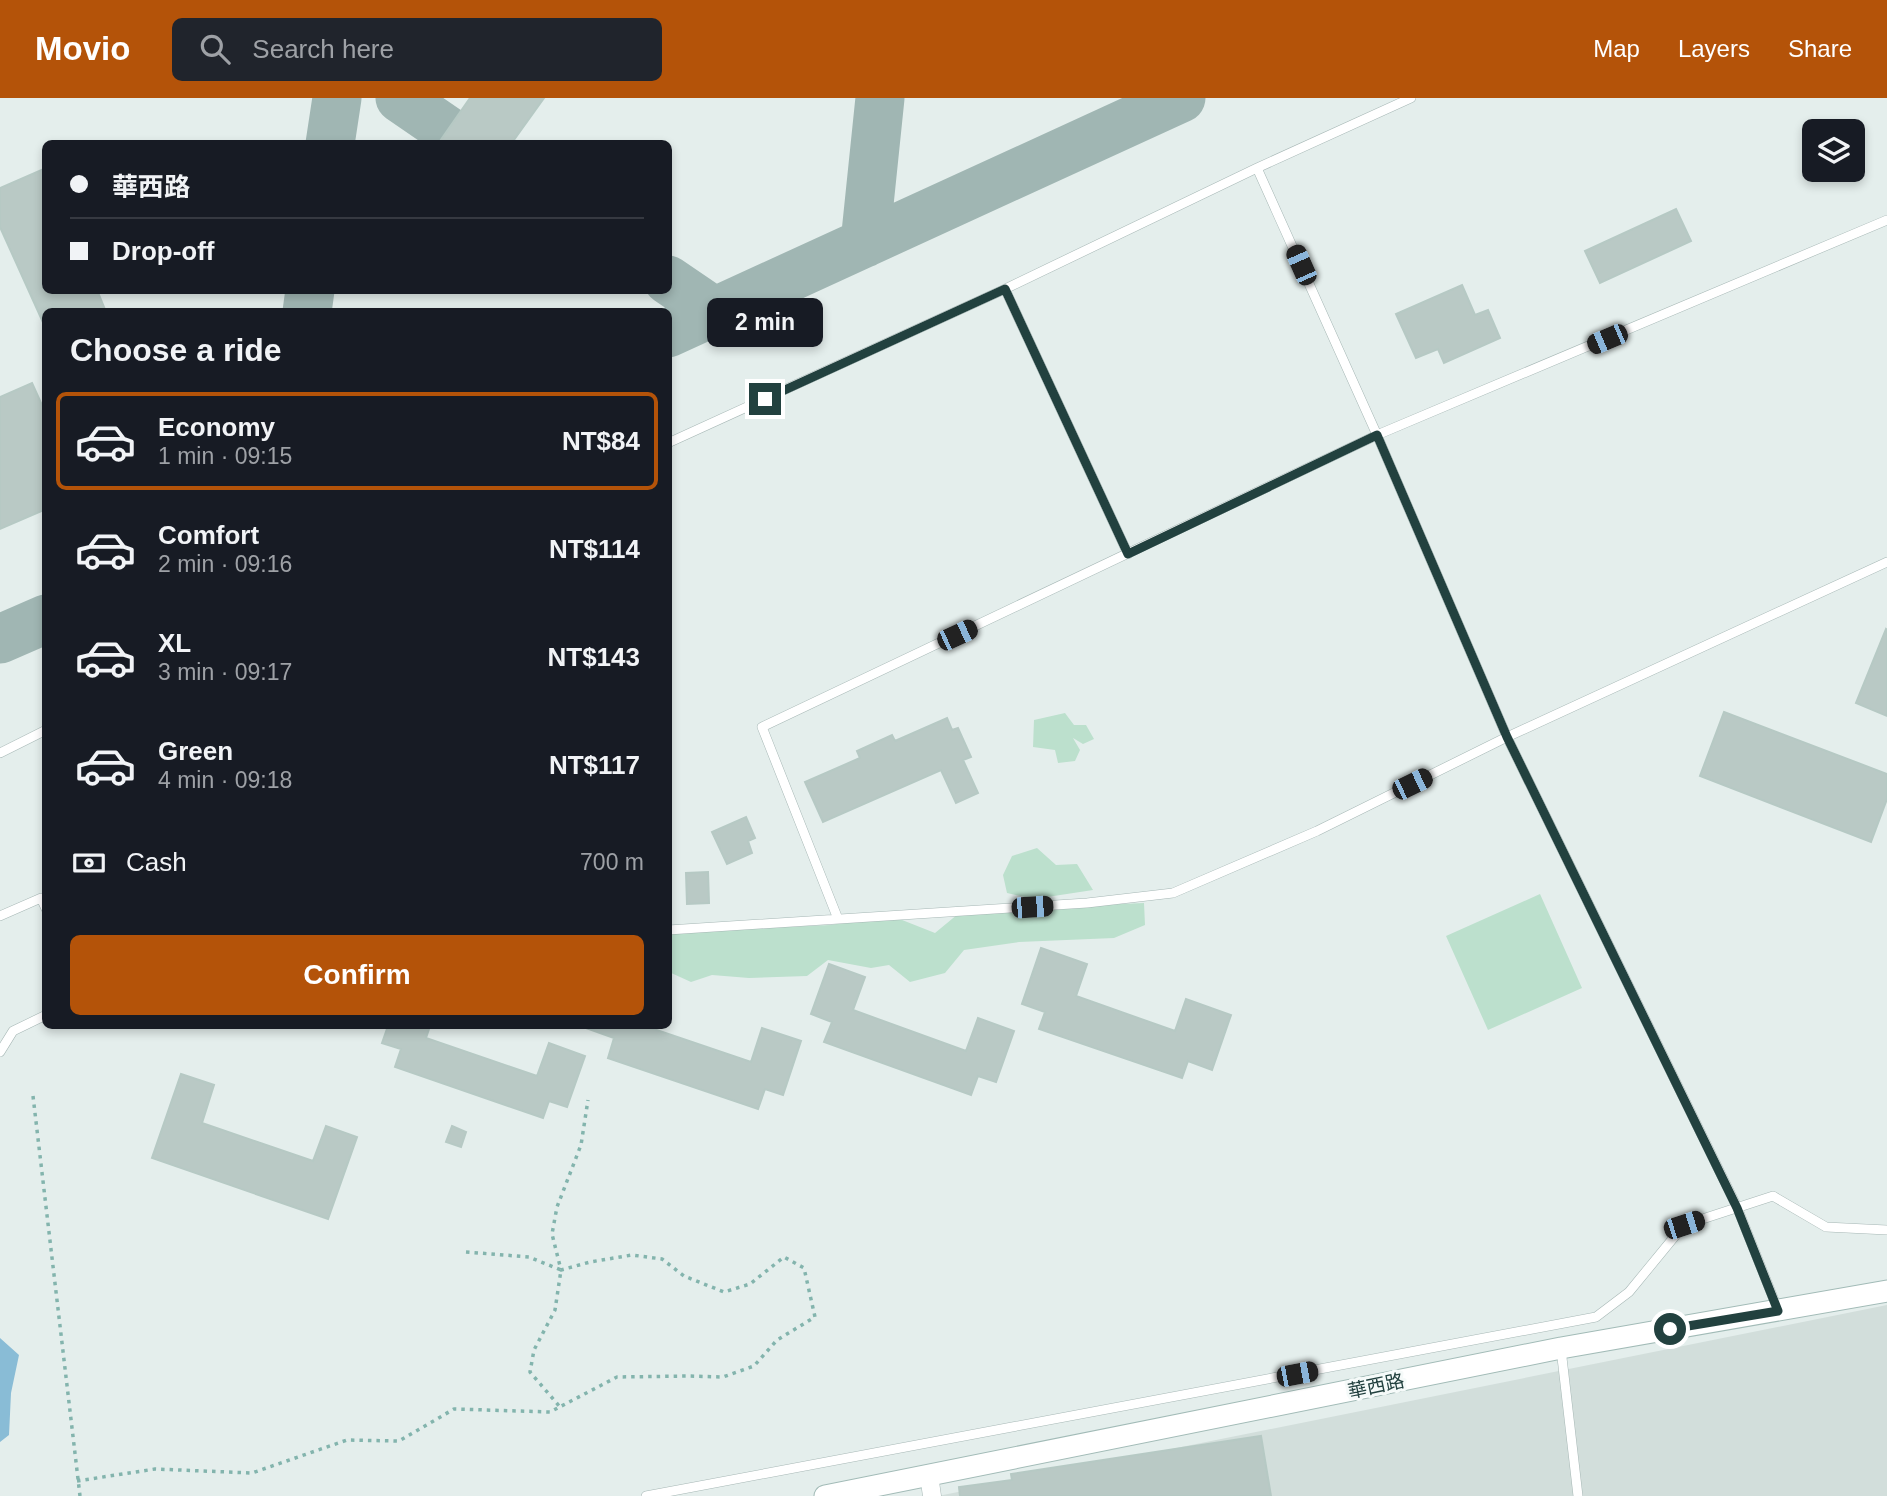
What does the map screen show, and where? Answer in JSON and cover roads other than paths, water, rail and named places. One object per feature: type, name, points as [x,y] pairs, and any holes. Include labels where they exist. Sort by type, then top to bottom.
[{"type":"street","name":"華西路","points":[[825,1496],[930,1486],[1561,1348],[1887,1291]]},
{"type":"lane","points":[[672,441],[1005,289],[1257,168],[1411,98]]},
{"type":"lane","points":[[1257,168],[1377,435],[1507,737],[1737,1208],[1778,1311]]},
{"type":"lane","points":[[838,919],[762,727],[1377,435],[1887,220]]},
{"type":"lane","points":[[1005,289],[1128,554]]},
{"type":"lane","points":[[672,930],[1087,903],[1173,893],[1317,831],[1507,737],[1887,562]]},
{"type":"lane","points":[[0,753],[42,732]]},
{"type":"lane","points":[[0,916],[41,898],[42,900]]},
{"type":"lane","points":[[0,1052],[13,1031],[42,1017]]},
{"type":"lane","points":[[646,1496],[1596,1317],[1629,1292],[1684,1225],[1773,1196],[1826,1227],[1887,1230]]},
{"type":"lane","points":[[1561,1348],[1578,1496]]},
{"type":"water","points":[[0,1338],[19,1355],[11,1393],[9,1435],[0,1442]]}]
